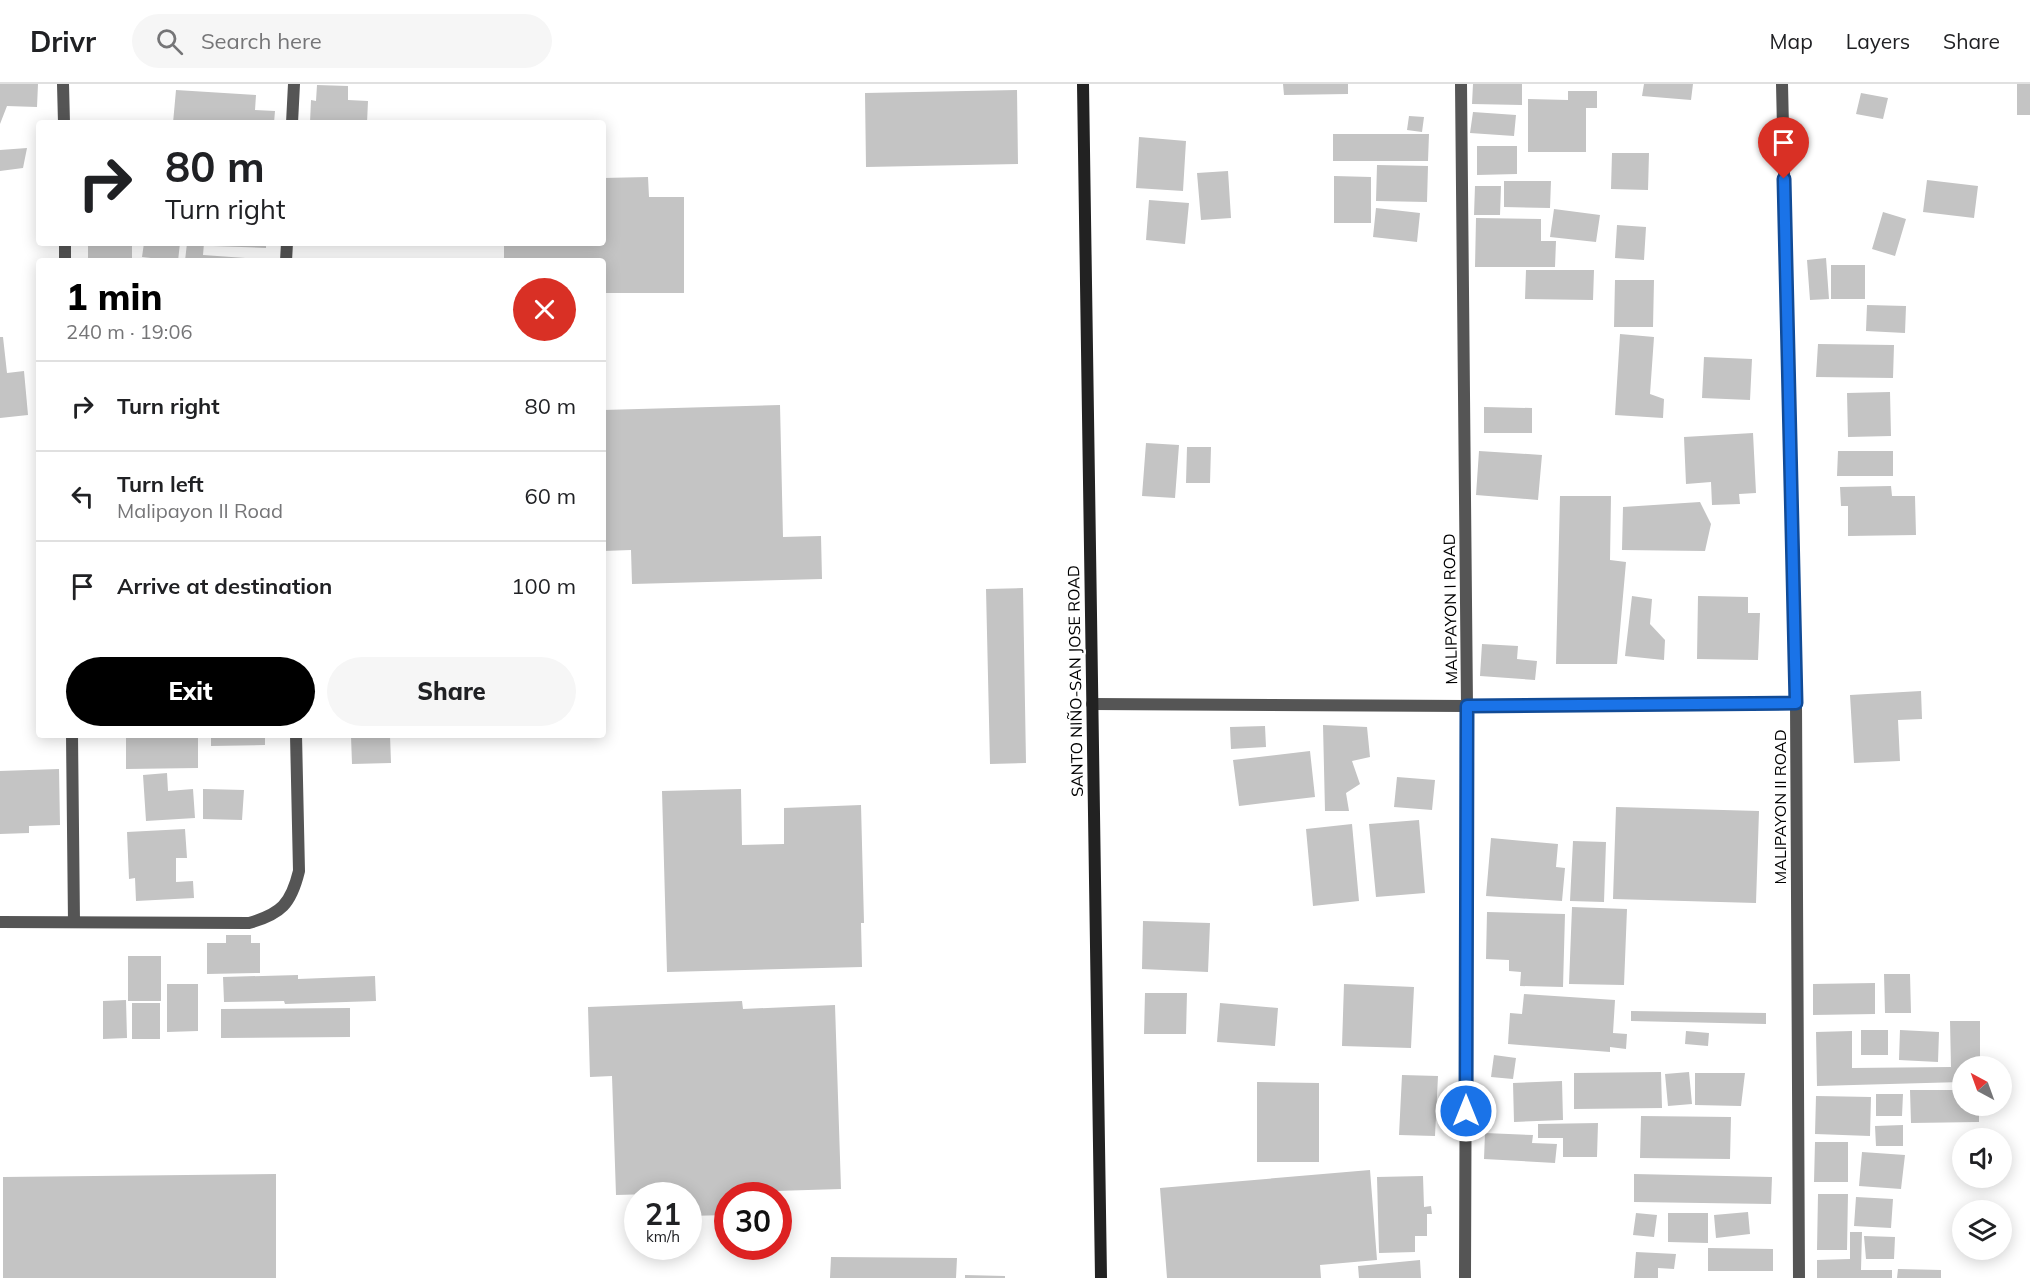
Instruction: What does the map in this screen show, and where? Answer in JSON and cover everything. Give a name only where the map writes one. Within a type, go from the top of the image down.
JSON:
[{"type":"main road","name":"SANTO NIÑO-SAN JOSE ROAD","points":[[1083,84],[1101,1278]]},
{"type":"street","points":[[63,84],[64,120]]},
{"type":"street","points":[[292,120],[294,84]]},
{"type":"street","name":"MALIPAYON I ROAD","points":[[1461,84],[1467,706],[1465,1278]]},
{"type":"street","name":"MALIPAYON II ROAD","points":[[1782,84],[1796,703],[1799,1278]]},
{"type":"street","points":[[1092,704],[1467,706],[1796,703]]},
{"type":"street","points":[[72,738],[74,922]]},
{"type":"street","points":[[0,922],[249,922],[270,917],[286,906],[295,891],[299,871],[296,738]]},
{"type":"building","points":[[0,84],[38,84],[37,107],[7,106],[0,124]]},
{"type":"building","points":[[1283,84],[1348,84],[1348,94],[1284,95]]},
{"type":"building","points":[[1473,84],[1522,84],[1522,105],[1472,104]]},
{"type":"building","points":[[1644,84],[1693,84],[1691,100],[1642,96]]},
{"type":"building","points":[[2017,84],[2030,84],[2030,115],[2017,115]]},
{"type":"building","points":[[317,85],[348,86],[348,100],[368,101],[367,120],[310,120],[311,100],[316,101]]},
{"type":"building","points":[[176,90],[256,95],[255,110],[275,111],[274,120],[173,120]]},
{"type":"building","points":[[1017,90],[1018,164],[866,167],[865,93]]},
{"type":"building","points":[[1568,91],[1597,91],[1597,108],[1586,108],[1586,152],[1528,152],[1528,99],[1568,100]]},
{"type":"building","points":[[1861,93],[1888,98],[1883,119],[1856,114]]},
{"type":"building","points":[[1473,112],[1516,115],[1514,136],[1470,133]]},
{"type":"building","points":[[1409,116],[1424,117],[1422,132],[1407,130]]},
{"type":"building","points":[[1333,134],[1429,134],[1428,161],[1333,161]]},
{"type":"building","points":[[1139,137],[1186,141],[1183,191],[1136,188]]},
{"type":"building","points":[[1477,146],[1517,146],[1517,174],[1477,175]]},
{"type":"building","points":[[27,148],[23,168],[0,171],[0,150]]},
{"type":"building","points":[[1612,153],[1649,153],[1648,190],[1611,189]]},
{"type":"building","points":[[1377,165],[1428,166],[1427,202],[1376,201]]},
{"type":"building","points":[[1228,171],[1231,218],[1201,220],[1197,173]]},
{"type":"building","points":[[1334,176],[1371,177],[1371,223],[1334,223]]},
{"type":"building","points":[[648,177],[649,197],[684,197],[684,293],[606,293],[606,258],[504,258],[504,246],[606,246],[606,178]]},
{"type":"building","points":[[1927,180],[1978,186],[1974,218],[1923,212]]},
{"type":"building","points":[[1504,181],[1551,181],[1550,208],[1504,207]]},
{"type":"building","points":[[1475,186],[1501,186],[1500,215],[1474,215]]},
{"type":"building","points":[[1149,200],[1189,203],[1185,244],[1146,240]]},
{"type":"building","points":[[1376,208],[1420,213],[1417,242],[1373,237]]},
{"type":"building","points":[[1554,209],[1600,215],[1596,242],[1550,237]]},
{"type":"building","points":[[1883,212],[1906,219],[1895,256],[1872,249]]},
{"type":"building","points":[[1476,218],[1541,219],[1541,241],[1556,241],[1555,267],[1475,267]]},
{"type":"building","points":[[1617,225],[1646,227],[1644,260],[1615,258]]},
{"type":"building","points":[[88,246],[132,246],[132,258],[88,258]]},
{"type":"building","points":[[144,246],[180,246],[178,258],[142,257]]},
{"type":"building","points":[[187,246],[204,246],[203,255],[246,258],[185,258]]},
{"type":"building","points":[[213,246],[266,246],[266,248]]},
{"type":"building","points":[[1826,258],[1829,299],[1810,300],[1807,260]]},
{"type":"building","points":[[1831,265],[1865,265],[1865,299],[1831,299]]},
{"type":"building","points":[[1526,270],[1594,270],[1593,300],[1525,299]]},
{"type":"building","points":[[1615,280],[1654,280],[1653,327],[1614,327]]},
{"type":"building","points":[[1867,305],[1906,306],[1905,333],[1866,331]]},
{"type":"building","points":[[1620,334],[1654,337],[1650,394],[1664,399],[1663,418],[1615,415]]},
{"type":"building","points":[[0,337],[3,337],[7,373],[24,371],[28,415],[0,418]]},
{"type":"building","points":[[1818,344],[1894,345],[1893,378],[1816,377]]},
{"type":"building","points":[[1704,357],[1752,359],[1750,400],[1702,398]]},
{"type":"building","points":[[1890,392],[1891,436],[1848,437],[1847,393]]},
{"type":"building","points":[[780,405],[783,537],[821,536],[822,579],[632,584],[631,550],[606,551],[606,410]]},
{"type":"building","points":[[1484,407],[1532,408],[1532,433],[1484,433]]},
{"type":"building","points":[[1753,433],[1756,493],[1739,494],[1740,504],[1712,505],[1711,482],[1686,484],[1684,437]]},
{"type":"building","points":[[1146,443],[1179,445],[1175,498],[1142,496]]},
{"type":"building","points":[[1187,447],[1211,447],[1210,483],[1186,483]]},
{"type":"building","points":[[1479,451],[1542,455],[1538,500],[1476,495]]},
{"type":"building","points":[[1838,451],[1893,451],[1893,476],[1837,476]]},
{"type":"building","points":[[1891,486],[1892,496],[1915,496],[1916,535],[1848,536],[1848,506],[1841,506],[1840,487]]},
{"type":"building","points":[[1560,496],[1611,496],[1610,560],[1626,562],[1617,664],[1556,664]]},
{"type":"building","points":[[1700,502],[1711,524],[1705,551],[1622,550],[1623,507]]},
{"type":"building","points":[[1023,588],[1026,763],[990,764],[986,589]]},
{"type":"building","points":[[1632,596],[1652,599],[1650,624],[1665,640],[1664,660],[1625,656]]},
{"type":"building","points":[[1698,596],[1748,597],[1748,613],[1760,613],[1758,660],[1697,659]]},
{"type":"building","points":[[1482,644],[1518,646],[1517,659],[1537,661],[1535,680],[1480,676]]},
{"type":"building","points":[[1921,691],[1922,719],[1898,720],[1900,761],[1854,763],[1850,695]]},
{"type":"building","points":[[1323,725],[1367,727],[1370,757],[1352,761],[1360,784],[1346,793],[1349,811],[1325,811]]},
{"type":"building","points":[[1265,726],[1266,747],[1231,749],[1230,727]]},
{"type":"building","points":[[126,738],[198,738],[198,768],[126,769]]},
{"type":"building","points":[[211,738],[265,738],[265,745],[211,746]]},
{"type":"building","points":[[351,738],[390,738],[391,763],[352,764]]},
{"type":"building","points":[[1310,751],[1315,797],[1239,806],[1233,760]]},
{"type":"building","points":[[59,769],[60,825],[29,826],[29,833],[0,834],[0,771]]},
{"type":"building","points":[[167,773],[168,791],[193,789],[195,818],[146,821],[143,775]]},
{"type":"building","points":[[1397,777],[1435,780],[1432,810],[1394,807]]},
{"type":"building","points":[[203,789],[244,790],[242,820],[203,819]]},
{"type":"building","points":[[741,789],[742,845],[784,844],[784,808],[861,805],[864,923],[861,923],[862,967],[667,972],[662,791]]},
{"type":"building","points":[[1616,807],[1759,811],[1756,903],[1613,899]]},
{"type":"building","points":[[1419,820],[1425,893],[1376,897],[1369,824]]},
{"type":"building","points":[[1352,824],[1359,901],[1313,906],[1306,829]]},
{"type":"building","points":[[185,829],[187,858],[176,858],[176,882],[193,881],[194,898],[136,901],[135,878],[129,879],[127,832]]},
{"type":"building","points":[[1491,838],[1558,844],[1556,867],[1565,868],[1562,901],[1486,896]]},
{"type":"building","points":[[1573,841],[1606,842],[1604,902],[1570,901]]},
{"type":"building","points":[[1572,907],[1627,909],[1624,985],[1569,984]]},
{"type":"building","points":[[1487,912],[1565,914],[1563,987],[1520,986],[1521,972],[1509,971],[1509,960],[1486,959]]},
{"type":"building","points":[[1143,921],[1210,923],[1208,972],[1142,969]]},
{"type":"building","points":[[226,935],[251,935],[251,943],[260,943],[260,973],[207,974],[207,943],[226,943]]},
{"type":"building","points":[[128,956],[161,956],[161,1001],[128,1001]]},
{"type":"building","points":[[1884,974],[1910,974],[1911,1013],[1885,1013]]},
{"type":"building","points":[[298,975],[298,979],[375,976],[376,1001],[285,1004],[284,1001],[224,1002],[223,977]]},
{"type":"building","points":[[1875,983],[1875,1014],[1813,1015],[1813,984]]},
{"type":"building","points":[[167,984],[198,984],[198,1031],[167,1032]]},
{"type":"building","points":[[1344,984],[1414,987],[1411,1048],[1342,1046]]},
{"type":"building","points":[[1145,993],[1187,993],[1186,1034],[1144,1034]]},
{"type":"building","points":[[1524,994],[1615,1000],[1613,1033],[1627,1034],[1626,1049],[1610,1047],[1610,1052],[1508,1044],[1510,1013],[1522,1014]]},
{"type":"building","points":[[126,1000],[127,1038],[103,1039],[103,1001]]},
{"type":"building","points":[[742,1001],[743,1009],[835,1005],[841,1189],[792,1190],[792,1182],[714,1182],[714,1215],[702,1216],[702,1182],[624,1182],[624,1195],[616,1195],[612,1076],[590,1077],[588,1007]]},
{"type":"building","points":[[132,1003],[160,1003],[160,1039],[132,1039]]},
{"type":"building","points":[[1220,1003],[1278,1008],[1275,1046],[1217,1042]]},
{"type":"building","points":[[350,1008],[350,1037],[221,1038],[221,1009]]},
{"type":"building","points":[[1631,1011],[1766,1013],[1766,1024],[1631,1021]]},
{"type":"building","points":[[1950,1021],[1980,1021],[1980,1056],[1952,1056],[1952,1082],[1817,1086],[1816,1032],[1852,1031],[1852,1068],[1951,1067]]},
{"type":"building","points":[[1861,1030],[1888,1030],[1888,1055],[1861,1055]]},
{"type":"building","points":[[1900,1030],[1939,1032],[1938,1062],[1899,1060]]},
{"type":"building","points":[[1686,1031],[1709,1033],[1708,1046],[1685,1044]]},
{"type":"building","points":[[1494,1055],[1516,1058],[1513,1079],[1491,1077]]},
{"type":"building","points":[[1661,1072],[1662,1108],[1574,1109],[1574,1073]]},
{"type":"building","points":[[1689,1072],[1692,1104],[1668,1106],[1665,1074]]},
{"type":"building","points":[[1695,1073],[1745,1073],[1741,1106],[1695,1105]]},
{"type":"building","points":[[1402,1075],[1438,1076],[1435,1136],[1399,1135]]},
{"type":"building","points":[[1562,1081],[1563,1120],[1514,1122],[1513,1083]]},
{"type":"building","points":[[1257,1082],[1319,1083],[1319,1162],[1257,1162]]},
{"type":"building","points":[[1910,1090],[1952,1090],[1952,1116],[1979,1116],[1979,1122],[1911,1123]]},
{"type":"building","points":[[1876,1094],[1903,1094],[1902,1116],[1876,1116]]},
{"type":"building","points":[[1816,1096],[1871,1097],[1870,1136],[1815,1134]]},
{"type":"building","points":[[1641,1116],[1731,1117],[1730,1159],[1640,1158]]},
{"type":"building","points":[[1598,1123],[1597,1157],[1563,1157],[1563,1138],[1538,1138],[1538,1124]]},
{"type":"building","points":[[1903,1125],[1903,1146],[1876,1146],[1875,1126]]},
{"type":"building","points":[[1485,1133],[1533,1135],[1532,1143],[1557,1144],[1555,1163],[1484,1159]]},
{"type":"building","points":[[1815,1142],[1848,1142],[1848,1182],[1814,1182]]},
{"type":"building","points":[[1862,1152],[1905,1155],[1901,1189],[1859,1186]]},
{"type":"building","points":[[1370,1170],[1377,1260],[1320,1265],[1321,1278],[1167,1278],[1160,1188]]},
{"type":"building","points":[[276,1174],[276,1278],[3,1278],[3,1177]]},
{"type":"building","points":[[1634,1174],[1772,1177],[1771,1204],[1634,1202]]},
{"type":"building","points":[[1423,1176],[1424,1207],[1431,1206],[1432,1214],[1427,1214],[1427,1236],[1415,1236],[1415,1252],[1379,1253],[1377,1177]]},
{"type":"building","points":[[1818,1194],[1848,1194],[1847,1250],[1817,1250]]},
{"type":"building","points":[[1856,1197],[1893,1199],[1891,1228],[1854,1226]]},
{"type":"building","points":[[1748,1212],[1750,1234],[1716,1238],[1714,1215]]},
{"type":"building","points":[[1636,1213],[1657,1215],[1654,1237],[1633,1235]]},
{"type":"building","points":[[1668,1213],[1708,1213],[1708,1243],[1668,1242]]},
{"type":"building","points":[[1850,1232],[1862,1232],[1861,1270],[1892,1270],[1892,1278],[1817,1278],[1817,1260],[1850,1259]]},
{"type":"building","points":[[1864,1236],[1895,1237],[1894,1259],[1866,1259]]},
{"type":"building","points":[[1708,1248],[1773,1249],[1773,1271],[1708,1271]]},
{"type":"building","points":[[1636,1252],[1676,1254],[1674,1269],[1658,1268],[1658,1278],[1634,1278]]},
{"type":"building","points":[[831,1257],[957,1258],[956,1278],[830,1278]]},
{"type":"building","points":[[1420,1260],[1421,1278],[1359,1278],[1358,1266]]},
{"type":"building","points":[[1898,1269],[1941,1270],[1941,1278],[1897,1278]]},
{"type":"building","points":[[965,1275],[1005,1276],[1005,1278],[965,1278]]},
{"type":"route","points":[[1466,1111],[1467,706],[1796,703],[1784,179]]}]
